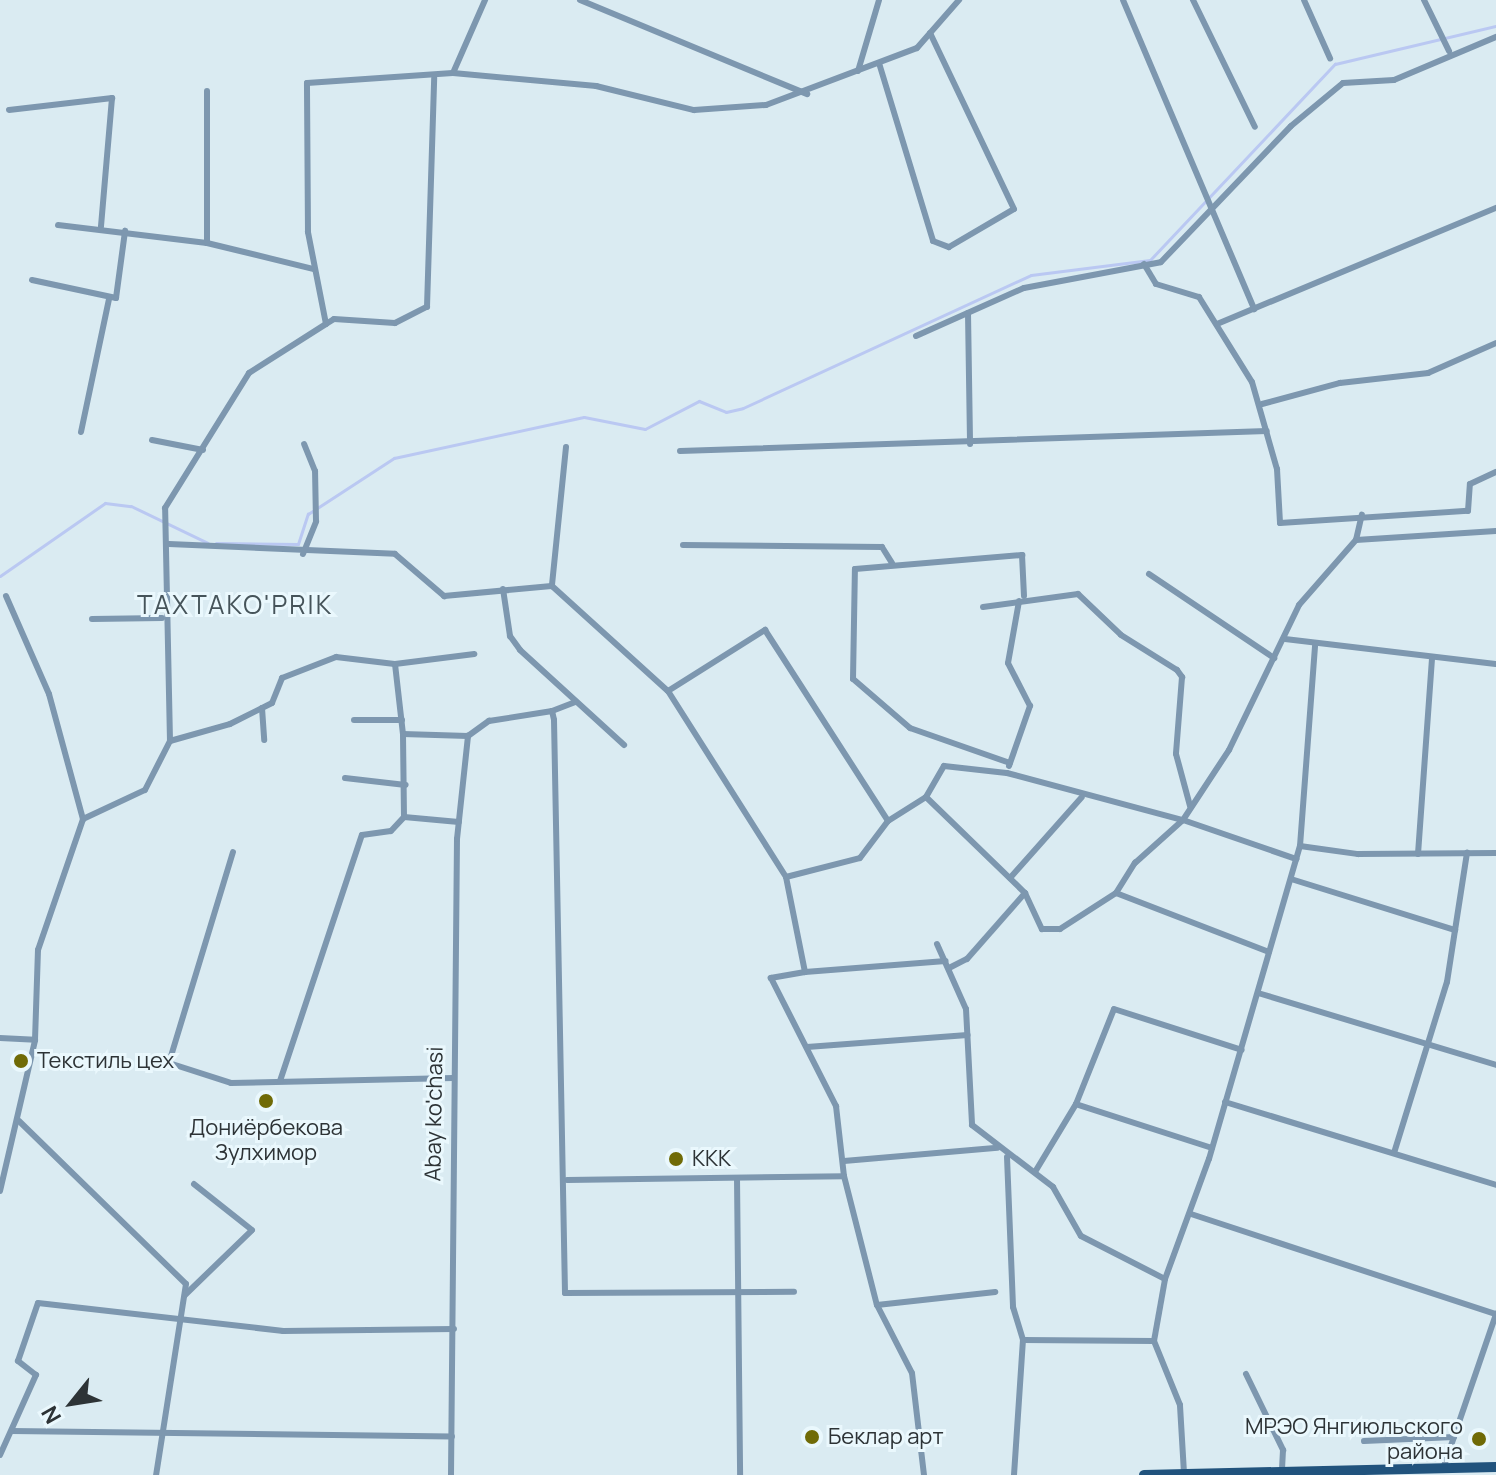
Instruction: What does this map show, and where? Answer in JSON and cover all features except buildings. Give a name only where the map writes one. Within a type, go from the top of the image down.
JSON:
[{"type":"main road","points":[[1144,1475],[1444,1466],[1474,1470],[1496,1467]]},
{"type":"street","points":[[453,73],[485,0]]},
{"type":"street","points":[[580,0],[807,94]]},
{"type":"street","points":[[858,71],[879,0]]},
{"type":"street","points":[[326,324],[314,269],[307,83],[434,78],[453,73],[596,86],[694,110],[807,94],[917,48],[959,0]]},
{"type":"street","points":[[1123,0],[1205,194],[1216,209],[1254,309]]},
{"type":"street","points":[[1193,0],[1255,127]]},
{"type":"street","points":[[1304,0],[1330,58]]},
{"type":"street","points":[[1424,0],[1449,49]]},
{"type":"street","points":[[879,63],[933,241],[949,247],[1014,209],[930,33]]},
{"type":"street","points":[[916,336],[1024,288],[1161,262],[1216,209],[1291,126],[1343,83],[1394,80],[1449,49],[1496,37]]},
{"type":"street","points":[[83,819],[145,790],[170,741],[162,618],[168,541],[165,508],[249,373],[326,324],[395,323],[427,307],[434,78]]},
{"type":"street","points":[[207,91],[207,243]]},
{"type":"street","points":[[9,110],[112,98],[101,227]]},
{"type":"street","points":[[1217,324],[1496,208]]},
{"type":"street","points":[[58,225],[101,227],[207,243],[314,269]]},
{"type":"street","points":[[32,280],[109,299],[116,298],[125,231]]},
{"type":"street","points":[[1144,264],[1156,284],[1193,292],[1217,324],[1262,404],[1280,523],[1362,515],[1468,511],[1470,484],[1496,472]]},
{"type":"street","points":[[81,432],[109,299]]},
{"type":"street","points":[[968,313],[970,444]]},
{"type":"street","points":[[1262,404],[1340,383],[1428,373],[1496,343]]},
{"type":"street","points":[[680,451],[970,444],[1267,431]]},
{"type":"street","points":[[152,440],[203,450]]},
{"type":"street","points":[[303,554],[316,521],[315,471],[304,444]]},
{"type":"street","points":[[552,586],[566,447]]},
{"type":"street","points":[[926,797],[1025,893],[1050,932],[1116,893],[1135,863],[1183,820],[1229,750],[1299,605],[1357,537],[1362,515]]},
{"type":"street","points":[[1357,537],[1496,531]]},
{"type":"street","points":[[168,541],[303,554],[395,554],[444,596],[552,586],[668,691],[786,877],[805,972]]},
{"type":"street","points":[[683,545],[882,547],[892,563]]},
{"type":"street","points":[[1007,773],[1030,706],[1008,663],[1022,599],[1022,555],[892,563],[855,569],[853,679],[910,728],[1010,763]]},
{"type":"street","points":[[1149,574],[1274,658]]},
{"type":"street","points":[[503,589],[510,636],[575,702],[624,745]]},
{"type":"street","points":[[0,1191],[19,1121],[35,1040],[38,950],[83,819],[49,694],[6,596]]},
{"type":"street","points":[[983,607],[1022,599],[1083,597],[1121,635],[1182,677],[1176,754],[1190,807]]},
{"type":"street","points":[[92,619],[162,618]]},
{"type":"street","points":[[668,691],[765,630],[888,821]]},
{"type":"street","points":[[1285,639],[1315,645],[1496,664]]},
{"type":"street","points":[[1184,1473],[1180,1405],[1154,1341],[1165,1279],[1191,1214],[1212,1148],[1300,846],[1315,645]]},
{"type":"street","points":[[170,741],[202,737],[272,703],[282,678],[336,657],[395,664],[474,654]]},
{"type":"street","points":[[1418,854],[1432,657]]},
{"type":"street","points":[[280,1081],[362,835],[391,831],[404,817],[403,734],[395,664]]},
{"type":"street","points":[[403,734],[468,736],[493,719],[552,711],[575,702]]},
{"type":"street","points":[[262,708],[264,740]]},
{"type":"street","points":[[552,711],[567,1180],[567,1295],[794,1292]]},
{"type":"street","points":[[354,720],[402,720]]},
{"type":"street","name":"Abay ko'chasi","points":[[451,1475],[453,1078],[459,822],[468,736]]},
{"type":"street","points":[[786,877],[860,858],[888,821],[926,797],[944,766],[1007,773],[1082,797],[1183,820],[1296,859]]},
{"type":"street","points":[[345,778],[406,785]]},
{"type":"street","points":[[1010,878],[1082,797]]},
{"type":"street","points":[[404,817],[459,822]]},
{"type":"street","points":[[1300,846],[1418,854],[1496,853]]},
{"type":"street","points":[[233,852],[167,1058],[231,1083],[453,1078]]},
{"type":"street","points":[[1394,1153],[1427,1042],[1455,930],[1467,853]]},
{"type":"street","points":[[1291,879],[1455,930]]},
{"type":"street","points":[[924,1475],[912,1373],[877,1305],[844,1176],[836,1106],[771,978],[805,972],[947,965],[967,959],[1025,893]]},
{"type":"street","points":[[1116,893],[1269,952]]},
{"type":"street","points":[[937,944],[947,965],[968,1035],[970,1118],[1007,1157],[1035,1172],[1081,1236],[1165,1279]]},
{"type":"street","points":[[1258,993],[1496,1065]]},
{"type":"street","points":[[1035,1172],[1076,1104],[1114,1009],[1242,1050]]},
{"type":"street","points":[[807,1047],[968,1035]]},
{"type":"street","points":[[0,1038],[35,1040]]},
{"type":"street","points":[[1225,1102],[1496,1185]]},
{"type":"street","points":[[1076,1104],[1212,1148]]},
{"type":"street","points":[[19,1121],[179,1273],[185,1295],[156,1475]]},
{"type":"street","points":[[844,1161],[997,1148]]},
{"type":"street","points":[[1007,1157],[1013,1307],[1023,1340],[1014,1475]]},
{"type":"street","points":[[567,1180],[844,1176]]},
{"type":"street","points":[[737,1178],[740,1475]]},
{"type":"street","points":[[185,1295],[252,1230],[194,1184]]},
{"type":"street","points":[[1191,1214],[1496,1314],[1444,1466]]},
{"type":"street","points":[[877,1305],[995,1292]]},
{"type":"street","points":[[0,1455],[36,1375],[18,1361],[38,1303],[180,1324],[454,1329]]},
{"type":"street","points":[[1023,1340],[1154,1341]]},
{"type":"street","points":[[1246,1374],[1283,1450],[1282,1470]]},
{"type":"street","points":[[12,1431],[160,1436],[452,1436]]},
{"type":"street","points":[[1364,1441],[1454,1437]]},
{"type":"waterway","points":[[216,543],[298,544],[308,514],[394,458],[584,417],[645,429],[699,401],[726,412],[743,408],[1031,275],[1150,260],[1335,64],[1496,26]]},
{"type":"waterway","points":[[0,576],[105,503],[131,506],[208,543]]},
{"type":"place","name":"Текстиль цех","points":[[21,1061]]},
{"type":"place","name":"Дониёрбекова Зулхимор","points":[[266,1101]]},
{"type":"place","name":"ККК","points":[[676,1159]]},
{"type":"place","name":"Беклар арт","points":[[812,1437]]},
{"type":"place","name":"МРЭО Янгиюльского района","points":[[1479,1439]]},
{"type":"district","name":"TAXTAKO'PRIK","points":[[235,605]]}]
